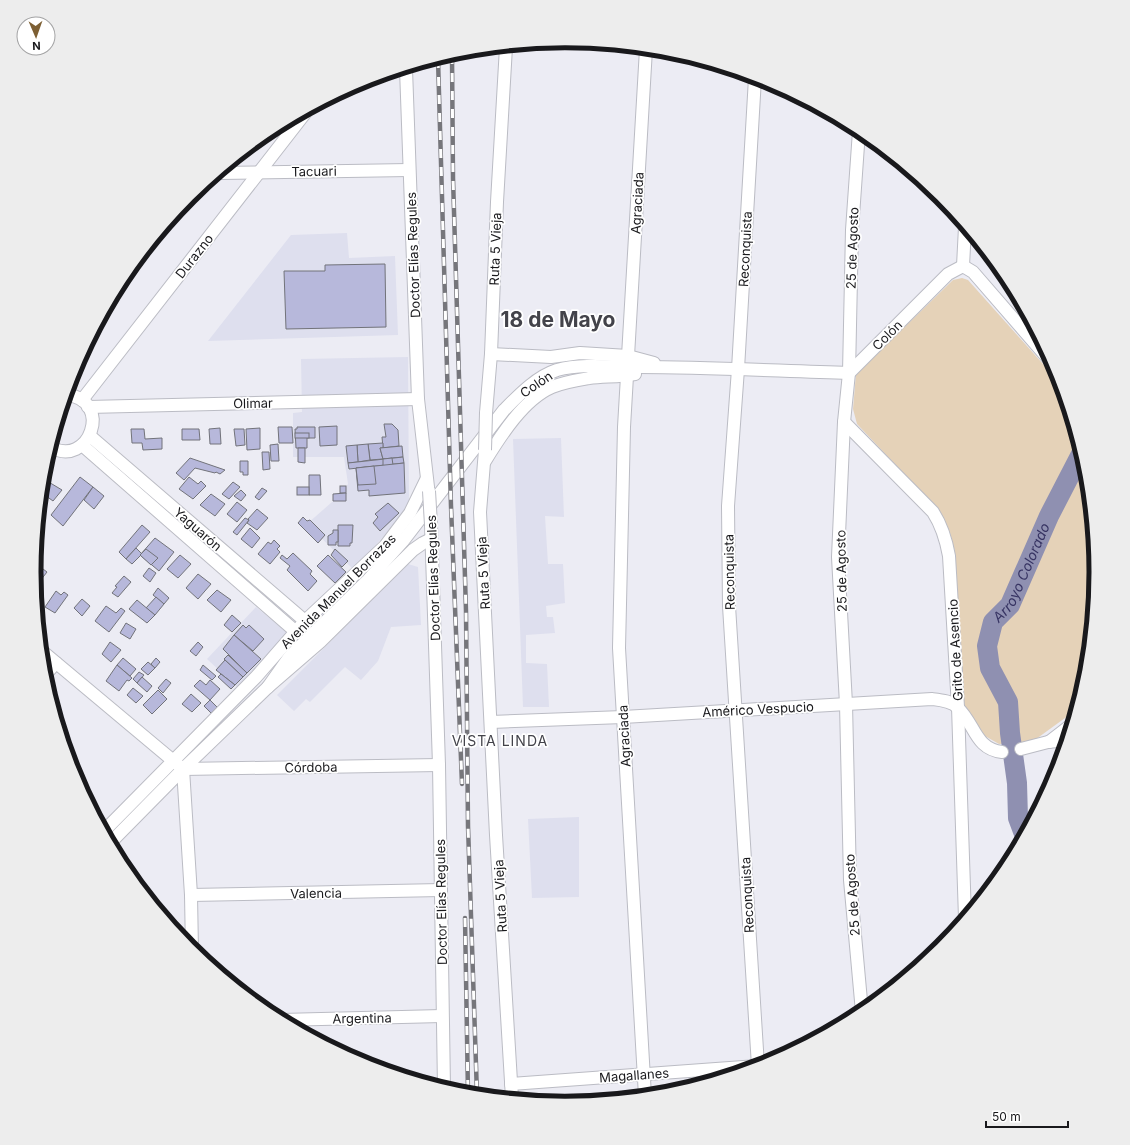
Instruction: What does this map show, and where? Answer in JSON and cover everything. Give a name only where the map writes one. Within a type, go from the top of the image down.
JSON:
[{"type":"street","name":"Ruta 5 Vieja","points":[[506,52],[497,202],[491,354],[480,512],[512,1093]]},
{"type":"street","name":"Agraciada","points":[[628,356],[646,55]]},
{"type":"street","name":"Doctor Elías Regules","points":[[406,73],[418,399],[431,525],[439,764],[444,1082]]},
{"type":"street","name":"Reconquista","points":[[754,84],[738,369],[728,506],[729,606],[757,1060]]},
{"type":"street","name":"Durazno","points":[[85,403],[298,122]]},
{"type":"street","name":"25 de Agosto","points":[[858,139],[852,230],[848,373],[844,422],[838,557],[846,704],[850,880],[861,1004]]},
{"type":"street","name":"Tacuari","points":[[227,173],[409,170]]},
{"type":"street","points":[[965,234],[963,266],[973,272],[1037,346]]},
{"type":"street","name":"Colón","points":[[460,466],[504,410],[523,392],[540,379],[557,371],[579,367],[668,367],[848,373],[948,274],[963,266]]},
{"type":"street","name":"Colón","points":[[491,354],[551,357],[580,353],[628,356],[668,367]]},
{"type":"street","name":"Colón","points":[[484,456],[533,398],[552,387],[589,378],[627,376],[668,367]]},
{"type":"street","name":"Agraciada","points":[[627,376],[624,427],[619,648],[644,1090]]},
{"type":"street","name":"Olimar","points":[[72,396],[85,403],[418,399]]},
{"type":"street","points":[[56,449],[70,451],[86,441],[93,426],[93,416],[85,403]]},
{"type":"street","name":"Grito de Asencio","points":[[844,422],[933,512],[946,536],[949,556],[958,707],[965,911]]},
{"type":"street","name":"Yaguarón","points":[[86,441],[305,621]]},
{"type":"street","name":"Yaguarón","points":[[86,441],[295,631]]},
{"type":"street","name":"Avenida Manuel Borrazas","points":[[268,687],[290,656],[373,574],[403,541],[460,466]]},
{"type":"street","name":"Avenida Manuel Borrazas","points":[[113,838],[295,631],[385,546],[410,514],[428,486]]},
{"type":"street","name":"Avenida Manuel Borrazas","points":[[108,828],[320,642],[413,550],[431,539]]},
{"type":"street","points":[[48,656],[178,765],[191,895],[192,941]]},
{"type":"street","name":"Avenida Manuel Borrazas","points":[[256,677],[290,656]]},
{"type":"street","points":[[50,669],[56,663]]},
{"type":"street","name":"Américo Vespucio","points":[[491,722],[623,717],[932,699],[948,701],[958,707]]},
{"type":"street","points":[[958,707],[984,746],[994,751],[1002,752]]},
{"type":"street","points":[[1048,742],[1064,730]]},
{"type":"street","points":[[1021,749],[1048,742],[1061,741]]},
{"type":"street","name":"Córdoba","points":[[178,765],[439,764]]},
{"type":"street","name":"Valencia","points":[[191,895],[441,890]]},
{"type":"street","name":"Argentina","points":[[293,1020],[442,1016]]},
{"type":"street","name":"Magallanes","points":[[511,1084],[737,1067]]},
{"type":"shaded area","points":[[347,233],[349,258],[395,256],[398,335],[208,341],[291,235]]},
{"type":"shaded area","points":[[962,278],[968,280],[1048,369],[1061,404],[1071,437],[1085,504],[1089,572],[1088,607],[1085,641],[1079,675],[1069,715],[1032,742],[999,744],[985,736],[962,703],[955,552],[950,533],[941,513],[857,424],[853,409],[856,374],[953,280]]},
{"type":"shaded area","points":[[408,357],[409,503],[401,516],[354,570],[307,524],[340,495],[348,484],[344,457],[293,457],[293,413],[302,412],[301,359]]},
{"type":"shaded area","points":[[561,438],[564,517],[545,516],[548,564],[563,564],[565,603],[546,606],[547,617],[553,617],[555,633],[526,635],[526,663],[547,664],[549,707],[523,707],[513,439]]},
{"type":"shaded area","points":[[408,564],[418,567],[421,625],[391,627],[378,661],[361,680],[345,667],[310,702],[306,699],[294,711],[277,695]]},
{"type":"shaded area","points":[[256,607],[288,633],[237,687],[207,659]]},
{"type":"shaded area","points":[[579,817],[579,897],[532,898],[528,819]]},
{"type":"building","points":[[385,264],[386,327],[286,329],[284,271],[325,271],[325,265]]},
{"type":"building","points":[[384,424],[392,424],[398,430],[399,446],[383,448],[382,437],[386,437]]},
{"type":"building","points":[[337,426],[337,445],[320,446],[319,427]]},
{"type":"building","points":[[278,427],[292,427],[293,443],[279,443]]},
{"type":"building","points":[[297,427],[315,427],[315,438],[307,438],[307,448],[296,448],[295,429],[297,429]]},
{"type":"building","points":[[220,428],[221,444],[210,444],[209,429]]},
{"type":"building","points":[[260,428],[260,449],[247,450],[246,429]]},
{"type":"building","points":[[131,429],[144,429],[145,439],[162,438],[162,449],[143,450],[142,443],[132,443]]},
{"type":"building","points":[[182,429],[199,429],[200,440],[182,440]]},
{"type":"building","points":[[234,429],[244,429],[245,445],[236,446]]},
{"type":"building","points":[[295,433],[309,433],[309,438],[295,438]]},
{"type":"building","points":[[383,443],[383,448],[380,448],[383,459],[370,460],[368,444]]},
{"type":"building","points":[[278,444],[279,461],[271,461],[270,445]]},
{"type":"building","points":[[368,444],[370,460],[358,462],[357,445]]},
{"type":"building","points":[[357,445],[358,462],[348,463],[346,446]]},
{"type":"building","points":[[402,446],[403,457],[383,459],[380,448]]},
{"type":"building","points":[[298,448],[305,448],[305,463],[298,462]]},
{"type":"building","points":[[262,452],[269,452],[270,469],[263,470]]},
{"type":"building","points":[[403,457],[404,463],[349,469],[348,463]]},
{"type":"building","points":[[190,458],[225,470],[220,474],[195,468],[184,480],[176,473]]},
{"type":"building","points":[[392,458],[393,465],[383,466],[383,459]]},
{"type":"building","points":[[240,461],[248,461],[248,475],[243,475],[243,472],[240,472]]},
{"type":"building","points":[[404,463],[405,493],[369,496],[369,490],[358,491],[356,468]]},
{"type":"building","points":[[374,466],[376,484],[358,485],[356,468]]},
{"type":"building","points":[[309,475],[320,475],[321,495],[309,495]]},
{"type":"building","points":[[80,477],[93,487],[63,526],[51,515]]},
{"type":"building","points":[[189,477],[198,484],[201,481],[206,486],[193,499],[179,489]]},
{"type":"building","points":[[49,482],[62,490],[53,501],[46,496]]},
{"type":"building","points":[[233,482],[240,487],[229,499],[222,494]]},
{"type":"building","points":[[340,486],[346,486],[346,493],[340,493]]},
{"type":"building","points":[[93,487],[104,496],[94,509],[84,500]]},
{"type":"building","points":[[297,487],[309,487],[309,495],[297,495]]},
{"type":"building","points":[[262,488],[267,491],[259,500],[255,497]]},
{"type":"building","points":[[241,490],[246,495],[241,501],[234,496]]},
{"type":"building","points":[[346,493],[346,501],[333,501],[333,494]]},
{"type":"building","points":[[211,494],[225,504],[215,516],[200,505]]},
{"type":"building","points":[[237,502],[247,510],[237,522],[227,514]]},
{"type":"building","points":[[388,503],[399,513],[380,531],[373,523],[378,517],[375,514]]},
{"type":"building","points":[[257,509],[268,518],[257,530],[247,523],[249,520],[248,519]]},
{"type":"building","points":[[303,517],[307,521],[310,520],[325,535],[318,543],[298,523]]},
{"type":"building","points":[[245,518],[249,520],[237,535],[233,532]]},
{"type":"building","points":[[142,525],[150,532],[126,559],[119,552]]},
{"type":"building","points":[[338,525],[353,525],[352,543],[350,543],[350,546],[338,546]]},
{"type":"building","points":[[250,528],[260,538],[252,548],[241,539]]},
{"type":"building","points":[[333,530],[338,530],[338,542],[336,542],[336,545],[328,545],[328,536],[333,533]]},
{"type":"building","points":[[155,538],[174,552],[159,571],[140,555]]},
{"type":"building","points":[[274,540],[280,546],[277,549],[280,552],[270,564],[258,554],[268,542],[271,544]]},
{"type":"building","points":[[136,548],[142,554],[132,564],[126,559]]},
{"type":"building","points":[[146,549],[158,558],[151,565],[140,555]]},
{"type":"building","points":[[335,549],[348,561],[342,567],[331,555]]},
{"type":"building","points":[[293,553],[312,571],[310,574],[317,581],[308,591],[287,570],[290,566],[280,558],[282,555],[287,559]]},
{"type":"building","points":[[180,555],[191,564],[178,578],[167,569]]},
{"type":"building","points":[[328,555],[346,572],[335,583],[317,566]]},
{"type":"building","points":[[41,568],[47,572],[41,579]]},
{"type":"building","points":[[149,568],[156,573],[150,582],[143,576]]},
{"type":"building","points":[[198,574],[211,584],[198,599],[186,588]]},
{"type":"building","points":[[124,576],[131,582],[118,597],[112,593],[117,587],[115,586]]},
{"type":"building","points":[[158,588],[169,598],[164,604],[153,595]]},
{"type":"building","points":[[217,590],[231,600],[221,612],[207,600]]},
{"type":"building","points":[[56,591],[61,595],[64,592],[68,595],[55,613],[45,607]]},
{"type":"building","points":[[156,597],[164,604],[155,615],[146,608]]},
{"type":"building","points":[[82,599],[90,606],[82,616],[74,608]]},
{"type":"building","points":[[137,600],[155,615],[147,623],[129,609]]},
{"type":"building","points":[[106,606],[116,613],[121,608],[125,611],[109,632],[95,621]]},
{"type":"building","points":[[232,615],[241,623],[232,632],[224,625]]},
{"type":"building","points":[[126,623],[136,629],[130,639],[120,633]]},
{"type":"building","points":[[243,625],[246,628],[249,625],[264,639],[253,651],[234,635]]},
{"type":"building","points":[[234,635],[261,659],[247,673],[223,649]]},
{"type":"building","points":[[110,642],[121,650],[111,662],[102,654]]},
{"type":"building","points":[[198,642],[203,647],[196,656],[190,651]]},
{"type":"building","points":[[228,655],[247,673],[243,677],[224,659]]},
{"type":"building","points":[[123,658],[136,669],[130,676],[117,665]]},
{"type":"building","points":[[156,658],[160,662],[155,668],[151,664]]},
{"type":"building","points":[[225,660],[243,677],[235,685],[216,670]]},
{"type":"building","points":[[148,662],[155,668],[148,675],[141,669]]},
{"type":"building","points":[[117,665],[132,678],[129,681],[127,680],[119,691],[106,681]]},
{"type":"building","points":[[203,665],[216,676],[212,680],[200,670]]},
{"type":"building","points":[[139,672],[144,675],[137,683],[133,679]]},
{"type":"building","points":[[221,674],[235,685],[231,689],[218,677]]},
{"type":"building","points":[[142,677],[152,686],[147,692],[137,683]]},
{"type":"building","points":[[166,679],[171,683],[163,693],[158,688]]},
{"type":"building","points":[[200,680],[206,685],[210,680],[220,689],[210,700],[194,686]]},
{"type":"building","points":[[133,688],[143,696],[136,703],[127,695]]},
{"type":"building","points":[[158,690],[167,699],[152,714],[143,705]]},
{"type":"building","points":[[191,694],[201,703],[192,712],[182,704]]},
{"type":"building","points":[[210,700],[217,707],[211,713],[204,706]]},
{"type":"waterway","name":"Arroyo Colorado","points":[[1022,829],[1018,818],[1017,783],[1010,733],[1008,702],[990,668],[987,646],[993,622],[1010,605],[1049,516],[1077,462]]},
{"type":"railway","points":[[452,61],[453,178],[466,611],[468,826],[477,1088]]},
{"type":"railway","points":[[438,64],[451,506],[462,784]]},
{"type":"railway","points":[[465,918],[468,1087]]},
{"type":"district","name":"18 de Mayo","points":[[558,320]]},
{"type":"district","name":"VISTA LINDA","points":[[500,741]]}]
